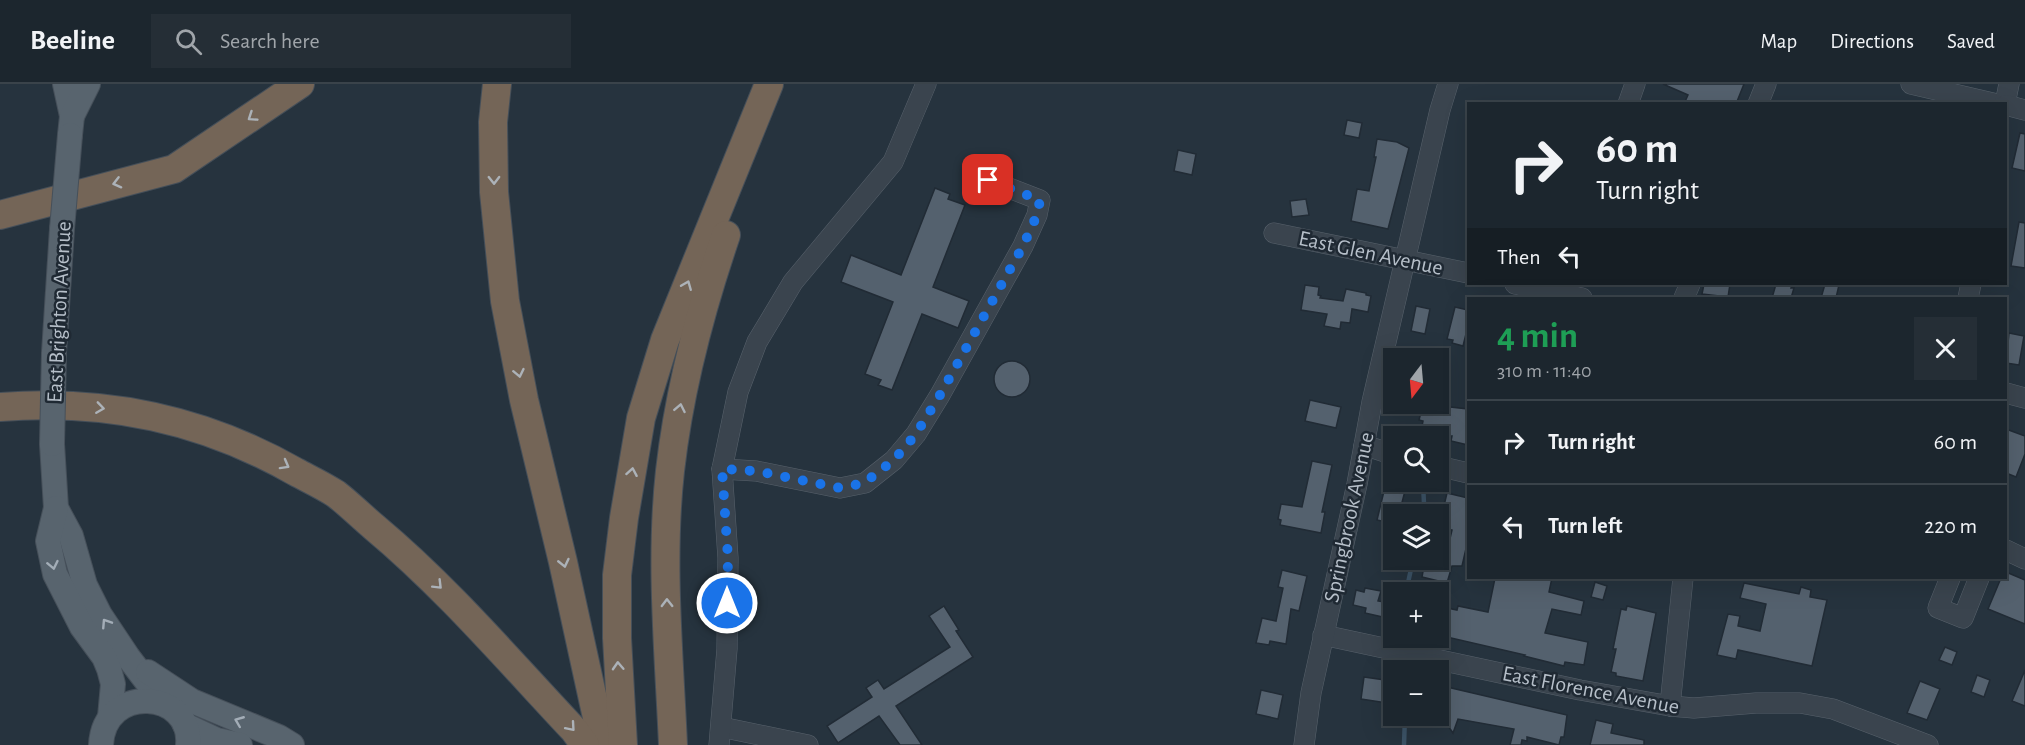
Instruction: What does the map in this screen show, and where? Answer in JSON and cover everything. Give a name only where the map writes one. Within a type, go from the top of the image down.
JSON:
[{"type":"highway","points":[[0,215],[174,169],[300,84]]},
{"type":"highway","points":[[497,84],[493,122],[494,192],[506,301],[513,342],[603,745]]},
{"type":"highway","points":[[623,745],[616,638],[618,575],[624,518],[641,418],[665,340],[769,84]]},
{"type":"highway","points":[[673,745],[668,646],[667,559],[669,484],[675,432],[695,339],[718,258],[783,84]]},
{"type":"highway","points":[[0,407],[34,404],[91,407],[169,419],[210,431],[277,461],[335,494],[394,543],[436,583],[574,730],[585,745]]},
{"type":"main road","name":"East Brighton Avenue","points":[[65,84],[71,126],[54,353],[52,444],[56,508],[48,541],[55,574],[82,627],[104,657],[112,684],[110,717],[103,729],[101,745]]},
{"type":"main road","name":"East Brighton Avenue","points":[[71,126],[88,84]]},
{"type":"main road","name":"East Brighton Avenue","points":[[56,508],[70,536],[85,585],[100,615],[164,704],[176,713],[186,735]]},
{"type":"main road","points":[[128,657],[192,701],[279,737],[292,745]]},
{"type":"main road","points":[[110,717],[121,707],[135,701],[150,700],[164,704]]},
{"type":"main road","points":[[186,735],[240,745]]},
{"type":"street","points":[[808,745],[720,736],[727,649],[728,558],[722,469],[738,392],[757,342],[793,282],[893,162],[926,84]]},
{"type":"street","name":"Springbrook Avenue","points":[[1304,745],[1311,693],[1372,402],[1448,84]]},
{"type":"street","points":[[1629,102],[1635,84]]},
{"type":"street","points":[[1759,102],[1766,84]]},
{"type":"street","points":[[1911,84],[1988,102]]},
{"type":"street","points":[[2005,102],[2008,84]]},
{"type":"street","points":[[2007,105],[2025,110]]},
{"type":"street","points":[[722,469],[756,471],[840,488],[864,483],[894,460],[916,434],[940,395],[1023,246],[1037,215],[1040,200],[974,174]]},
{"type":"street","name":"East Glen Avenue","points":[[1274,233],[1406,258],[1467,273]]},
{"type":"street","points":[[1526,285],[1559,288],[1580,297]]},
{"type":"street","points":[[2007,393],[2025,398]]},
{"type":"street","points":[[1364,445],[1383,451]]},
{"type":"street","points":[[1449,469],[1467,473]]},
{"type":"street","points":[[2007,550],[2025,559]]},
{"type":"street","points":[[1670,706],[1683,579]]},
{"type":"street","points":[[1950,579],[1938,608],[1963,618],[1979,579]]},
{"type":"street","name":"East Florence Avenue","points":[[1323,634],[1580,690],[1670,706],[1694,708],[1756,703],[1800,703],[1833,709],[1928,745]]},
{"type":"building","points":[[1663,84],[1744,84],[1737,102],[1685,102],[1688,95]]},
{"type":"building","points":[[1347,120],[1362,123],[1359,138],[1344,135]]},
{"type":"building","points":[[2020,133],[2025,134],[2025,171],[2012,168]]},
{"type":"building","points":[[1377,139],[1397,142],[1409,148],[1388,229],[1351,221],[1357,189],[1369,191]]},
{"type":"building","points":[[1178,150],[1196,154],[1192,175],[1174,171]]},
{"type":"building","points":[[935,188],[950,194],[948,199],[965,205],[933,287],[969,301],[958,328],[922,314],[892,390],[878,385],[881,380],[865,374],[893,302],[841,282],[851,255],[901,275]]},
{"type":"building","points":[[1306,199],[1309,215],[1292,217],[1290,201]]},
{"type":"building","points":[[2019,222],[2025,223],[2025,268],[2011,266]]},
{"type":"building","points":[[1305,285],[1319,287],[1320,298],[1343,301],[1346,289],[1366,293],[1371,296],[1368,312],[1352,309],[1350,323],[1341,322],[1340,329],[1324,326],[1327,314],[1301,310]]},
{"type":"building","points":[[1704,285],[1730,285],[1728,297],[1702,294]]},
{"type":"building","points":[[1776,285],[1792,285],[1791,288],[1794,288],[1791,297],[1772,297]]},
{"type":"building","points":[[1825,285],[1839,285],[1836,297],[1821,297]]},
{"type":"building","points":[[1416,306],[1430,309],[1425,334],[1411,331]]},
{"type":"building","points":[[1455,307],[1467,310],[1467,330],[1463,346],[1447,339]]},
{"type":"building","points":[[2009,333],[2024,336],[2019,365],[2007,363]]},
{"type":"building","points":[[1012,361],[1025,366],[1030,379],[1025,392],[1012,397],[999,392],[994,379],[999,366]]},
{"type":"building","points":[[1310,400],[1341,407],[1336,428],[1305,421]]},
{"type":"building","points":[[1449,407],[1467,409],[1467,445],[1451,441],[1449,426],[1422,426],[1423,421],[1419,420],[1420,414],[1449,414]]},
{"type":"building","points":[[2007,429],[2025,436],[2025,454],[2016,477],[2007,473]]},
{"type":"building","points":[[1312,461],[1332,465],[1322,512],[1325,512],[1321,533],[1280,525],[1281,520],[1278,519],[1281,504],[1302,507]]},
{"type":"building","points":[[1384,492],[1405,492],[1402,504],[1383,504],[1383,521],[1377,520]]},
{"type":"building","points":[[1447,493],[1467,498],[1467,544],[1462,566],[1452,566],[1447,582],[1422,577],[1423,570],[1449,570],[1449,543],[1452,530],[1449,529],[1449,504],[1444,504]]},
{"type":"building","points":[[1282,570],[1307,576],[1299,611],[1291,609],[1286,644],[1270,641],[1269,645],[1256,643],[1262,618],[1276,621],[1283,588],[1278,587]]},
{"type":"building","points":[[2007,572],[2025,580],[2025,624],[1988,609],[2001,579],[2007,579]]},
{"type":"building","points":[[1495,579],[1552,579],[1549,592],[1584,601],[1581,615],[1552,609],[1545,633],[1588,642],[1584,665],[1565,662],[1564,666],[1449,638],[1449,608],[1457,610],[1458,606],[1488,612]]},
{"type":"building","points":[[1595,582],[1607,586],[1603,600],[1591,597]]},
{"type":"building","points":[[1744,583],[1799,594],[1801,587],[1811,590],[1810,597],[1827,600],[1812,666],[1738,650],[1736,659],[1717,655],[1728,614],[1740,616],[1738,626],[1760,631],[1766,604],[1740,598]]},
{"type":"building","points":[[1365,588],[1381,591],[1378,601],[1383,602],[1383,617],[1365,613],[1366,608],[1353,605],[1356,590],[1364,592]]},
{"type":"building","points":[[944,606],[959,630],[956,631],[973,657],[896,706],[922,745],[900,745],[879,716],[838,743],[827,726],[872,697],[866,688],[878,680],[884,689],[950,647],[929,616]]},
{"type":"building","points":[[1627,606],[1656,613],[1643,681],[1616,676],[1616,673],[1611,672],[1621,609],[1626,610]]},
{"type":"building","points":[[1945,647],[1957,652],[1952,665],[1939,660]]},
{"type":"building","points":[[2025,670],[2025,706],[2012,701]]},
{"type":"building","points":[[1977,675],[1990,680],[1984,697],[1971,692]]},
{"type":"building","points":[[1364,677],[1383,680],[1383,702],[1361,699]]},
{"type":"building","points":[[1920,681],[1940,689],[1927,720],[1907,713]]},
{"type":"building","points":[[1449,687],[1567,715],[1564,737],[1561,737],[1559,745],[1527,737],[1527,741],[1522,740],[1521,745],[1510,745],[1514,729],[1458,719],[1453,733],[1448,726]]},
{"type":"building","points":[[1261,690],[1283,695],[1278,719],[1256,714]]},
{"type":"building","points":[[1596,720],[1613,724],[1611,733],[1644,740],[1644,745],[1590,745]]},
{"type":"waterway","points":[[1423,492],[1424,504]]},
{"type":"waterway","points":[[1408,582],[1411,570]]},
{"type":"waterway","points":[[1404,745],[1405,726]]},
{"type":"route","points":[[727,603],[728,558],[722,469],[756,471],[840,488],[864,483],[894,460],[916,434],[940,395],[1023,246],[1037,215],[1040,200],[988,180]]}]
